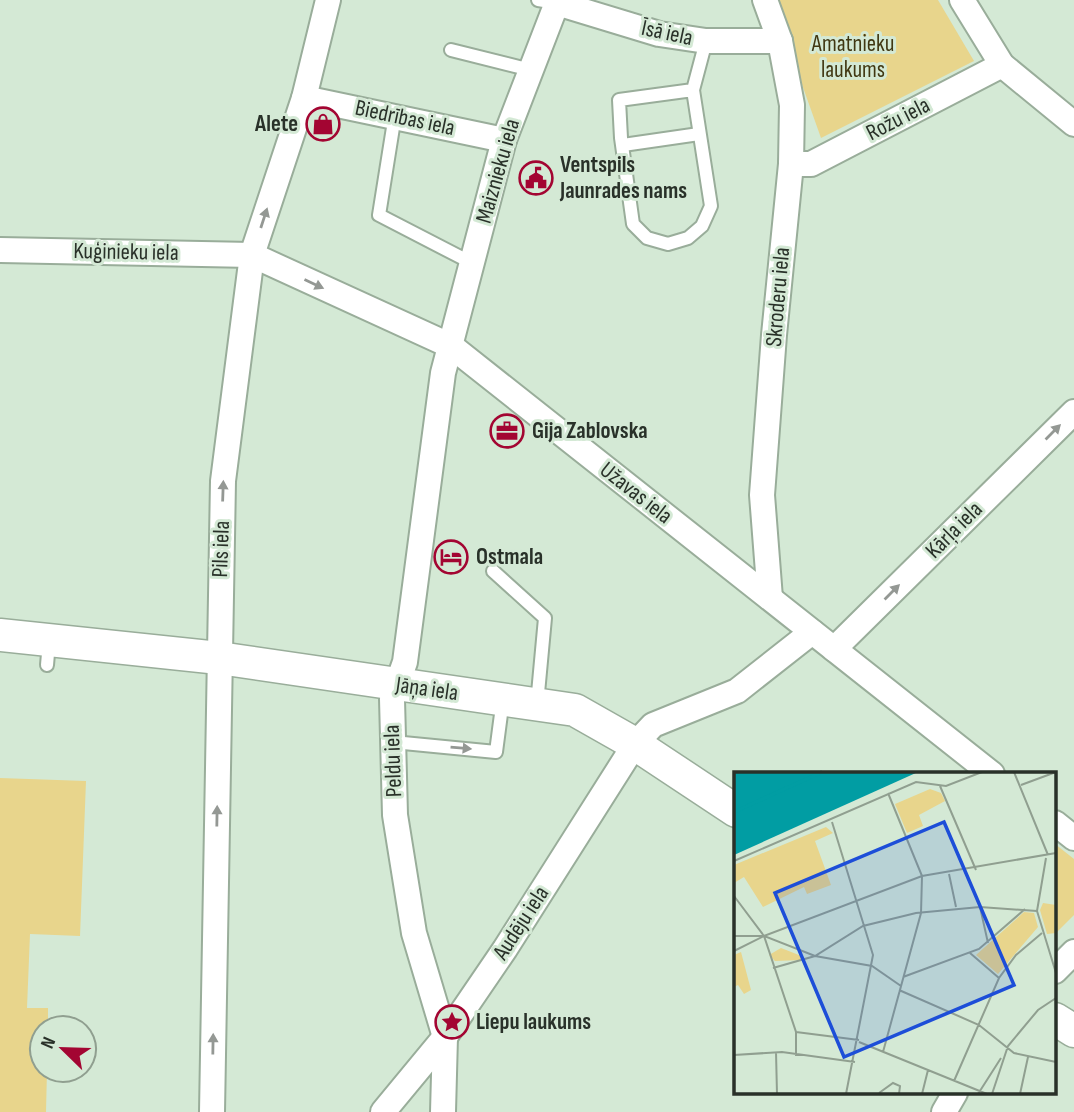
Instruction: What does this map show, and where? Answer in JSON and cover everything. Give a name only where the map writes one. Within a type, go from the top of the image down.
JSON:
[{"type":"street","name":"Pils iela","points":[[212,1112],[223,481],[252,255],[304,98],[328,0]]},
{"type":"street","name":"Skroderu iela","points":[[765,0],[780,41],[792,105],[791,164],[762,495],[770,598]]},
{"type":"street","points":[[962,0],[1002,65],[1074,124]]},
{"type":"street","name":"Īsā iela","points":[[551,1],[659,34],[706,41],[780,41]]},
{"type":"street","name":"Maiznieku iela","points":[[451,346],[504,140],[531,70],[551,1]]},
{"type":"street","name":"Rožu iela","points":[[791,164],[811,164],[1002,65]]},
{"type":"street","name":"Biedrības iela","points":[[304,98],[504,140]]},
{"type":"street","name":"Kuģinieku iela","points":[[0,250],[252,255]]},
{"type":"street","name":"Užavas iela","points":[[252,255],[451,346],[989,772]]},
{"type":"street","name":"Peldu iela","points":[[444,1037],[414,933],[395,815],[392,699],[405,662],[443,373],[451,346]]},
{"type":"street","name":"Kārļa iela","points":[[834,649],[1074,412]]},
{"type":"street","points":[[635,744],[653,725],[737,691],[812,632]]},
{"type":"street","name":"Jāņa iela","points":[[0,635],[48,653],[219,657],[575,710],[635,744],[734,810]]},
{"type":"street","name":"Audēju iela","points":[[444,1037],[505,949],[635,744]]},
{"type":"street","points":[[1056,824],[1074,838]]},
{"type":"street","points":[[1056,970],[1074,952]]},
{"type":"street","points":[[1056,1019],[1074,1031]]},
{"type":"street","points":[[383,1112],[444,1037]]},
{"type":"street","points":[[443,1112],[444,1037]]},
{"type":"street","points":[[944,1112],[954,1094]]},
{"type":"lane","points":[[693,90],[619,100],[633,224],[647,238],[668,244],[688,238],[702,226],[711,206],[693,90],[706,41]]},
{"type":"lane","points":[[451,50],[531,70]]},
{"type":"lane","points":[[395,115],[379,215],[472,263]]},
{"type":"lane","points":[[622,145],[699,134]]},
{"type":"lane","points":[[493,570],[545,618],[537,705]]},
{"type":"lane","points":[[393,742],[496,752],[501,714]]},
{"type":"green space","name":"Amatnieku laukums","points":[[772,0],[938,0],[974,61],[821,138]]},
{"type":"green space","points":[[0,778],[86,781],[80,936],[30,934],[27,1008],[48,1008],[48,1014],[28,1014],[28,1084],[47,1084],[46,1112],[0,1112]]},
{"type":"green space","points":[[1056,845],[1074,859],[1074,915],[1056,933]]},
{"type":"place","name":"Alete","points":[[323,124]]},
{"type":"place","name":"Ventspils Jaunrades nams","points":[[536,178]]},
{"type":"place","name":"Gija Zablovska","points":[[507,431]]},
{"type":"place","name":"Ostmala","points":[[451,557]]},
{"type":"place","name":"Liepu laukums","points":[[452,1022]]}]
